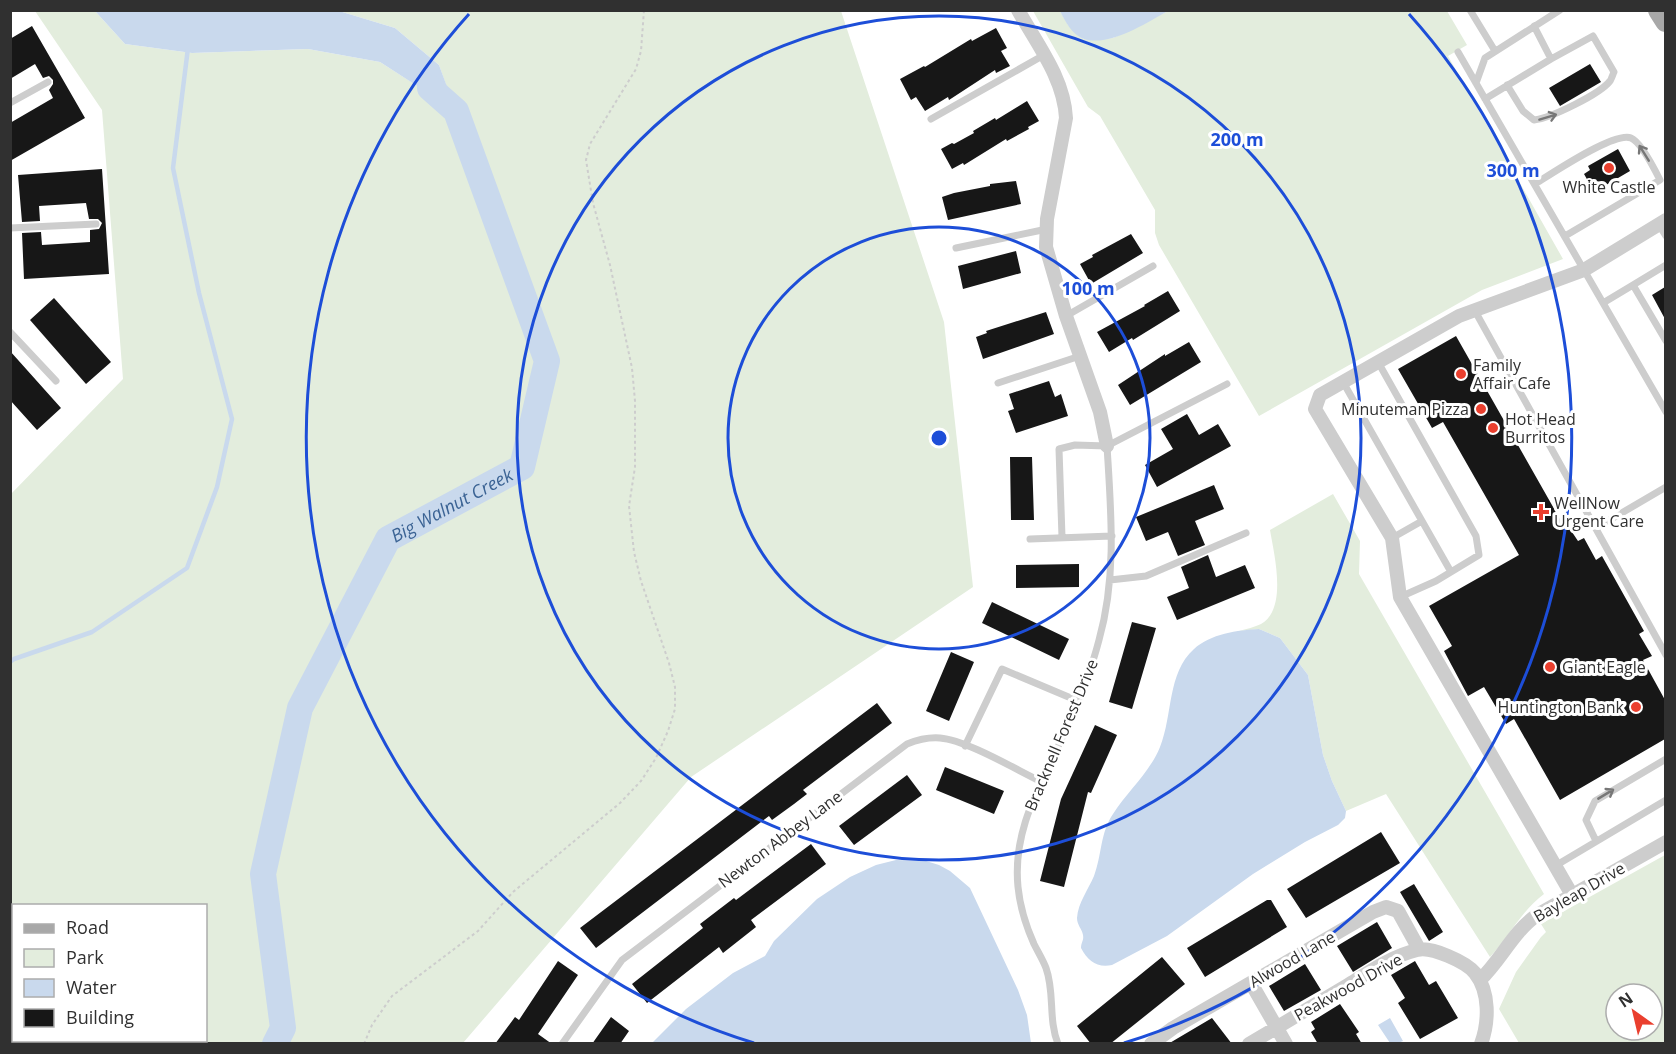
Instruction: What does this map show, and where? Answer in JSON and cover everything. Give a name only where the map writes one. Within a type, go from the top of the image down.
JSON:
[{"type":"main road","points":[[1659,10],[1665,21]]},
{"type":"street","name":"Bracknell Forest Drive","points":[[1018,10],[1062,93],[1066,118],[1046,246],[1066,316],[1100,412],[1107,446]]},
{"type":"street","points":[[1572,895],[1400,597],[1392,538],[1315,409],[1320,395],[1458,316],[1584,270],[1663,227]]},
{"type":"street","name":"Bayleap Drive","points":[[1480,980],[1492,968],[1523,926],[1537,915],[1665,842]]},
{"type":"street","name":"Alwood Lane","points":[[1151,1044],[1173,1028],[1373,912],[1386,907],[1398,911],[1419,949]]},
{"type":"street","name":"Peakwood Drive","points":[[1249,1044],[1370,972],[1419,949],[1456,960],[1468,967],[1480,980]]},
{"type":"street","points":[[1480,980],[1484,989],[1486,1019],[1481,1044]]},
{"type":"street","points":[[1251,983],[1286,1044]]},
{"type":"lane","points":[[1470,10],[1495,51]]},
{"type":"lane","points":[[1476,83],[1485,57],[1560,10]]},
{"type":"lane","points":[[1534,26],[1551,59]]},
{"type":"lane","points":[[1485,99],[1593,36],[1614,72],[1611,81],[1583,100],[1556,114],[1534,120],[1523,111],[1508,86]]},
{"type":"lane","points":[[1458,52],[1665,412]]},
{"type":"lane","points":[[931,120],[1044,56]]},
{"type":"lane","points":[[10,103],[48,82]]},
{"type":"lane","points":[[1535,184],[1605,143],[1620,137],[1630,137],[1637,142],[1665,189]]},
{"type":"lane","points":[[1565,236],[1660,180]]},
{"type":"lane","points":[[10,228],[96,224]]},
{"type":"lane","points":[[956,248],[1047,229]]},
{"type":"lane","points":[[1603,303],[1665,265]]},
{"type":"lane","points":[[1066,316],[1153,266]]},
{"type":"lane","points":[[1633,285],[1665,341]]},
{"type":"lane","points":[[1474,310],[1665,655]]},
{"type":"lane","points":[[10,332],[56,381]]},
{"type":"lane","points":[[998,383],[1080,356]]},
{"type":"lane","points":[[1377,362],[1476,536],[1479,555],[1451,572],[1400,597]]},
{"type":"lane","points":[[1343,382],[1451,572]]},
{"type":"lane","points":[[1062,537],[1059,449],[1075,446],[1107,446],[1227,384]]},
{"type":"lane","name":"Bracknell Forest Drive","points":[[1058,1044],[1053,1028],[1051,986],[1046,967],[1025,921],[1018,888],[1017,854],[1023,827],[1040,781],[1066,730],[1100,639],[1109,597],[1112,536],[1107,446]]},
{"type":"lane","points":[[1596,528],[1665,487]]},
{"type":"lane","points":[[1392,538],[1422,521]]},
{"type":"lane","points":[[1110,580],[1146,576],[1246,533]]},
{"type":"lane","points":[[1030,539],[1112,536]]},
{"type":"lane","points":[[966,746],[1002,669],[1078,701]]},
{"type":"lane","name":"Newton Abbey Lane","points":[[562,1044],[622,960],[898,750],[917,741],[941,738],[966,746],[1040,781]]},
{"type":"lane","points":[[1596,841],[1586,820],[1595,801],[1665,759]]},
{"type":"lane","points":[[1555,866],[1665,800]]},
{"type":"path","points":[[364,1044],[372,1025],[392,996],[478,931],[513,892],[620,803],[641,781],[656,758],[675,709],[675,687],[669,663],[641,581],[634,552],[629,506],[635,467],[635,401],[632,368],[610,265],[593,203],[586,160],[590,144],[636,69],[641,51],[644,10]]},
{"type":"green space","points":[[35,11],[95,11],[125,44],[192,53],[308,49],[380,62],[455,110],[439,65],[395,28],[339,11],[841,11],[944,322],[973,587],[691,777],[463,1043],[11,1043],[10,495],[123,379],[102,110]]},
{"type":"green space","points":[[1033,11],[1060,11],[1068,25],[1084,39],[1097,39],[1113,38],[1168,11],[1447,11],[1467,45],[1448,56],[1563,259],[1482,290],[1259,416],[1159,245],[1155,233],[1155,210],[1100,116],[1088,107]]},
{"type":"green space","points":[[1333,494],[1360,541],[1359,574],[1544,894],[1522,916],[1490,957],[1386,794],[1346,811],[1323,755],[1308,675],[1280,638],[1259,629],[1239,631],[1261,624],[1269,617],[1274,606],[1277,580],[1270,530]]},
{"type":"green space","points":[[1665,855],[1665,1043],[1519,1043],[1499,1009],[1516,972],[1546,932],[1541,924]]},
{"type":"water","points":[[95,11],[339,11],[395,28],[439,65],[456,111],[380,62],[308,49],[192,53],[125,44]]},
{"type":"water","points":[[1060,11],[1168,11],[1116,37],[1094,41],[1076,34]]},
{"type":"water","points":[[1259,629],[1280,638],[1308,675],[1323,755],[1346,811],[1345,818],[1338,825],[1253,874],[1167,936],[1112,965],[1094,963],[1081,948],[1083,935],[1077,918],[1079,907],[1094,876],[1103,836],[1109,821],[1150,765],[1160,747],[1179,670],[1194,649],[1208,640],[1233,632]]},
{"type":"water","points":[[896,860],[926,861],[939,865],[970,888],[1018,990],[1027,1015],[1031,1043],[652,1043],[686,1009],[733,973],[765,956],[774,941],[817,899],[850,877],[876,865]]},
{"type":"water","points":[[1390,1018],[1403,1041],[1390,1043],[1378,1025]]},
{"type":"building","points":[[32,26],[85,118],[10,161],[10,123],[53,98],[49,90],[53,80],[49,76],[43,78],[35,64],[10,79],[10,39]]},
{"type":"building","points":[[996,28],[1007,48],[1001,51],[1010,66],[996,73],[995,70],[949,100],[948,97],[925,111],[916,97],[911,100],[900,79],[925,67],[971,39],[972,41]]},
{"type":"building","points":[[1590,64],[1601,82],[1560,106],[1549,88]]},
{"type":"building","points":[[1027,101],[1039,121],[1028,127],[1029,129],[1007,141],[1006,139],[964,165],[963,163],[952,169],[941,149],[974,133],[973,131]]},
{"type":"building","name":"White Castle","points":[[1618,149],[1630,171],[1601,188],[1598,184],[1592,188],[1584,174],[1590,170],[1588,166]]},
{"type":"building","points":[[102,169],[109,274],[24,279],[22,233],[41,232],[42,245],[90,242],[90,230],[99,229],[102,223],[98,219],[89,219],[86,203],[39,206],[40,221],[22,222],[18,175]]},
{"type":"building","points":[[1016,181],[1021,204],[948,220],[942,197],[990,186],[990,184]]},
{"type":"building","points":[[1131,234],[1143,253],[1091,284],[1080,264]]},
{"type":"building","points":[[1016,251],[1021,273],[963,289],[958,266]]},
{"type":"building","points":[[1665,287],[1665,319],[1652,295]]},
{"type":"building","points":[[1168,291],[1180,311],[1109,352],[1097,332]]},
{"type":"building","points":[[54,298],[111,362],[86,384],[30,320]]},
{"type":"building","points":[[1046,312],[1054,334],[983,359],[976,337],[987,333],[986,331]]},
{"type":"building","name":"Giant Eagle","points":[[1456,336],[1565,528],[1568,526],[1578,541],[1584,538],[1596,560],[1602,556],[1644,631],[1639,634],[1652,656],[1643,660],[1665,700],[1665,739],[1560,800],[1514,719],[1506,724],[1484,687],[1468,696],[1444,651],[1452,646],[1429,606],[1519,555],[1443,422],[1432,428],[1398,369]]},
{"type":"building","points":[[1189,342],[1201,362],[1130,405],[1118,385],[1165,354],[1165,356]]},
{"type":"building","points":[[10,351],[61,408],[37,430],[10,400]]},
{"type":"building","points":[[1049,381],[1055,397],[1061,394],[1068,416],[1016,433],[1008,411],[1014,409],[1009,394]]},
{"type":"building","points":[[1187,414],[1199,435],[1218,424],[1231,446],[1157,487],[1145,465],[1173,449],[1161,429]]},
{"type":"building","points":[[1010,457],[1032,457],[1034,520],[1011,520]]},
{"type":"building","points":[[1214,485],[1224,509],[1195,521],[1205,545],[1178,556],[1168,532],[1146,541],[1136,517]]},
{"type":"building","points":[[1208,555],[1216,577],[1245,565],[1255,588],[1177,620],[1167,597],[1189,588],[1181,567]]},
{"type":"building","points":[[1079,564],[1079,587],[1016,588],[1016,565]]},
{"type":"building","points":[[992,602],[1069,639],[1059,660],[982,623]]},
{"type":"building","points":[[1132,622],[1156,628],[1132,709],[1109,702]]},
{"type":"building","points":[[951,652],[974,662],[949,721],[926,711]]},
{"type":"building","points":[[877,703],[892,723],[803,790],[807,794],[794,804],[772,820],[769,816],[596,948],[580,928]]},
{"type":"building","points":[[1095,725],[1117,735],[1091,793],[1088,792],[1064,887],[1040,881],[1061,799]]},
{"type":"building","points":[[945,767],[1004,791],[994,814],[936,790]]},
{"type":"building","points":[[907,775],[922,795],[854,845],[839,826]]},
{"type":"building","points":[[1381,832],[1400,863],[1306,918],[1287,889]]},
{"type":"building","points":[[811,844],[826,864],[751,920],[756,927],[723,953],[719,947],[647,1003],[632,984],[703,928],[700,924]]},
{"type":"building","points":[[1414,884],[1443,932],[1429,941],[1400,892]]},
{"type":"building","points":[[1267,900],[1271,900],[1287,927],[1205,977],[1187,948]]},
{"type":"building","points":[[1377,922],[1392,948],[1353,972],[1337,946]]},
{"type":"building","points":[[1162,957],[1185,984],[1110,1044],[1091,1044],[1077,1026]]},
{"type":"building","points":[[558,961],[578,975],[538,1034],[552,1044],[495,1044],[515,1017],[519,1020]]},
{"type":"building","points":[[1415,961],[1429,985],[1436,981],[1458,1018],[1420,1039],[1398,1003],[1405,998],[1391,975]]},
{"type":"building","points":[[1305,964],[1321,990],[1284,1011],[1269,986]]},
{"type":"building","points":[[1340,1004],[1359,1032],[1356,1034],[1362,1044],[1318,1044],[1311,1032],[1315,1029],[1311,1022]]},
{"type":"building","points":[[611,1017],[629,1031],[620,1044],[592,1044]]},
{"type":"building","points":[[1212,1018],[1232,1044],[1168,1044]]},
{"type":"waterway","points":[[10,662],[92,632],[187,568],[217,487],[232,419],[199,293],[173,168],[188,48]]},
{"type":"waterway","name":"Big Walnut Creek","points":[[275,1044],[283,1028],[263,874],[300,708],[388,539],[522,467],[547,361],[456,111],[430,88]]},
{"type":"place","name":"White Castle","points":[[1609,168]]},
{"type":"place","name":"Family Affair Cafe","points":[[1461,374]]},
{"type":"place","name":"Minuteman Pizza","points":[[1481,409]]},
{"type":"place","name":"Hot Head Burritos","points":[[1493,428]]},
{"type":"place","name":"WellNow Urgent Care","points":[[1541,512]]},
{"type":"place","name":"Giant Eagle","points":[[1550,667]]},
{"type":"place","name":"Huntington Bank","points":[[1636,707]]}]
